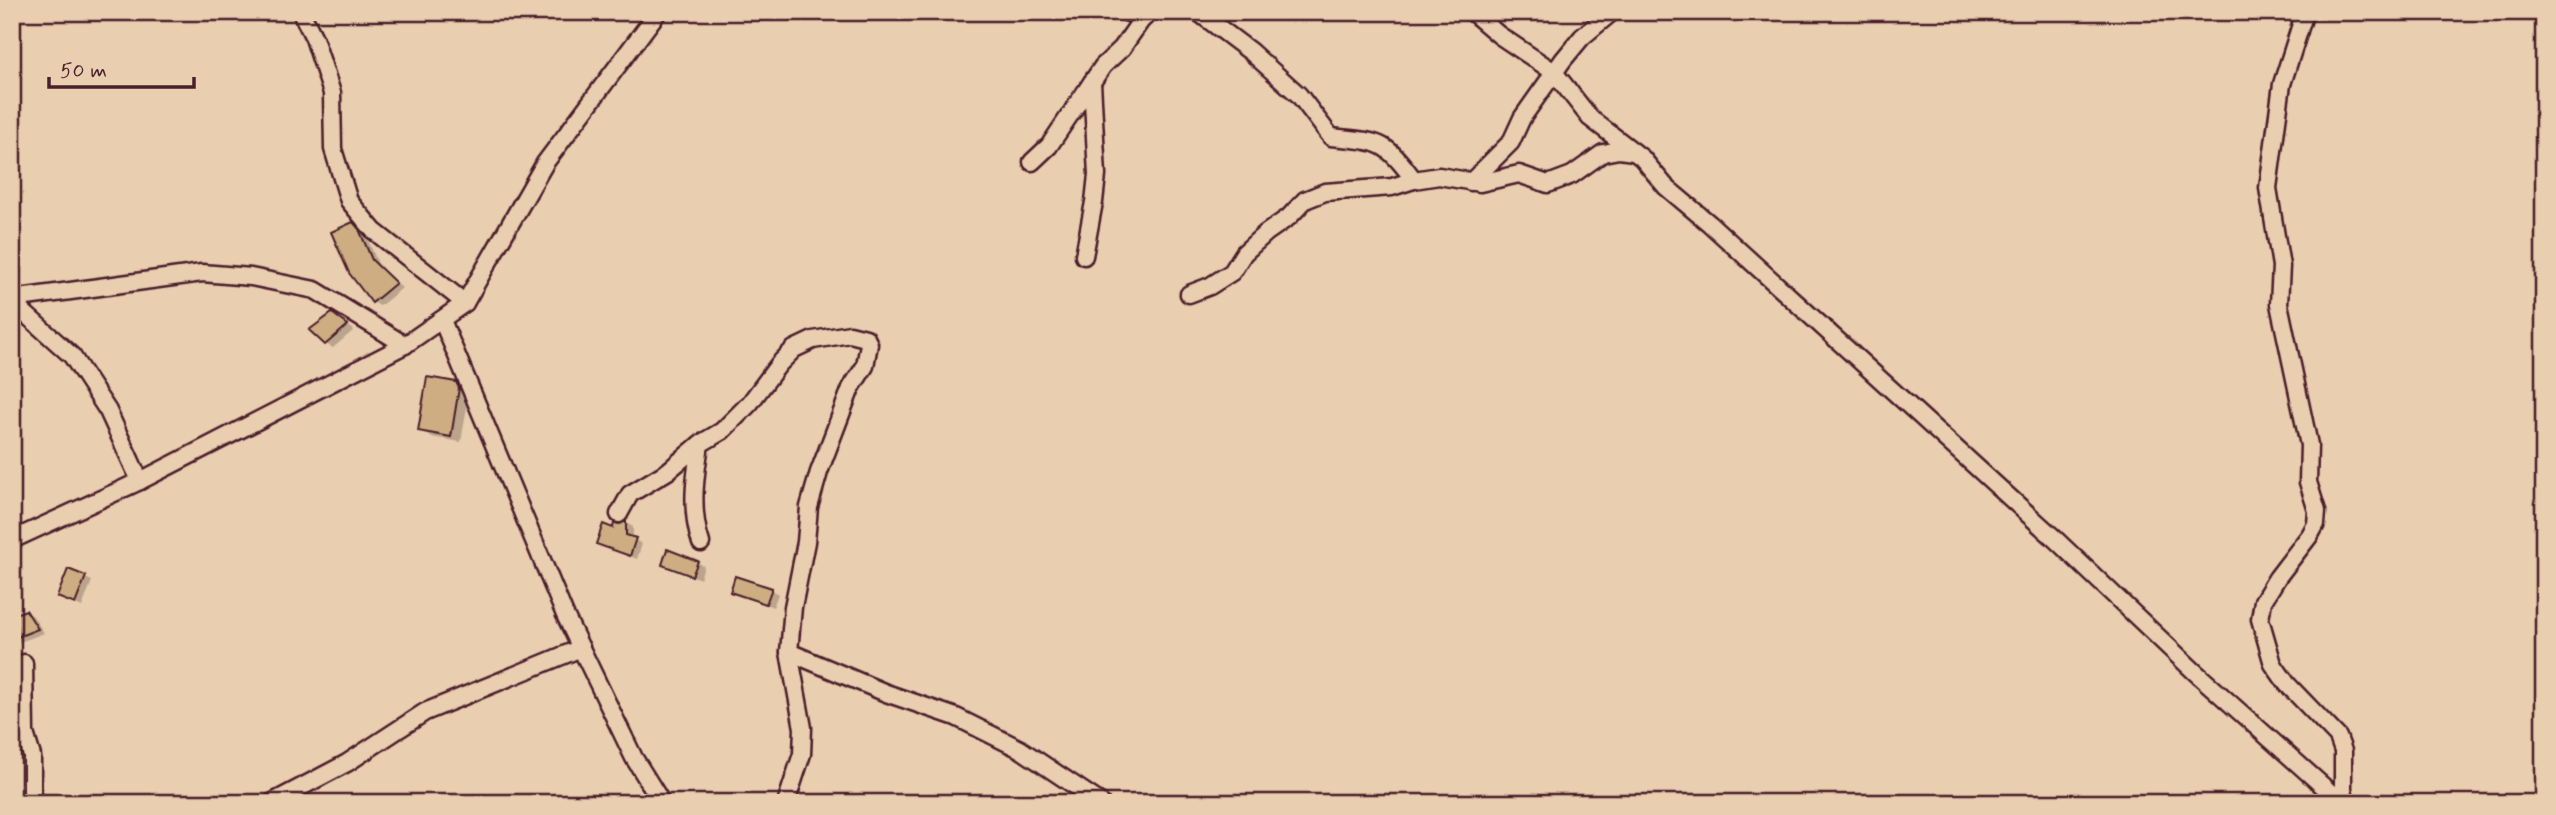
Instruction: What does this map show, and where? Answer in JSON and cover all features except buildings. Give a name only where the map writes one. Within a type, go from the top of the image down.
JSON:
[{"type":"street","points":[[301,12],[314,38],[332,93],[333,149],[349,201],[374,231],[465,303]]},
{"type":"street","points":[[12,540],[139,481],[405,345],[465,303],[545,163],[658,12]]},
{"type":"street","points":[[1126,12],[1146,15]]},
{"type":"street","points":[[1198,12],[1251,52],[1299,95],[1331,137],[1366,139],[1379,144],[1395,154],[1414,180]]},
{"type":"street","points":[[1472,12],[1499,35],[1554,72],[1590,117],[1642,158],[1666,187],[2053,537],[2195,672],[2344,803]]},
{"type":"street","points":[[1471,182],[1510,142],[1522,118],[1554,72],[1583,37],[1612,12]]},
{"type":"street","points":[[2305,12],[2282,84],[2268,188],[2281,266],[2279,304],[2309,445],[2308,482],[2317,511],[2316,524],[2310,535],[2263,601],[2260,619],[2273,664],[2287,684],[2338,737],[2343,751],[2344,803]]},
{"type":"street","points":[[1032,162],[1049,146],[1092,82],[1146,15]]},
{"type":"street","points":[[1084,256],[1097,174],[1092,82]]},
{"type":"street","points":[[1189,294],[1232,272],[1244,253],[1266,233],[1289,218],[1306,201],[1325,192],[1392,187],[1440,176],[1471,182],[1490,182],[1520,174],[1548,184],[1572,175],[1603,153],[1619,150],[1634,152]]},
{"type":"street","points":[[12,301],[202,273],[251,277],[314,290],[405,345]]},
{"type":"street","points":[[12,301],[72,356],[108,411],[139,481]]},
{"type":"street","points":[[442,320],[565,615],[634,758],[662,803]]},
{"type":"street","points":[[619,514],[630,494],[668,471],[700,444],[722,431],[751,403],[779,364],[794,349],[813,341],[850,334],[866,338],[869,344],[865,366],[851,388],[819,472],[809,507],[806,542],[793,607],[789,652],[803,729],[802,754],[786,803]]},
{"type":"street","points":[[700,444],[695,526],[701,543]]},
{"type":"street","points":[[271,803],[347,763],[425,712],[581,648]]},
{"type":"street","points":[[789,652],[886,693],[956,717],[1020,749],[1101,803]]},
{"type":"street","points":[[24,663],[25,733],[32,756],[32,803]]}]
